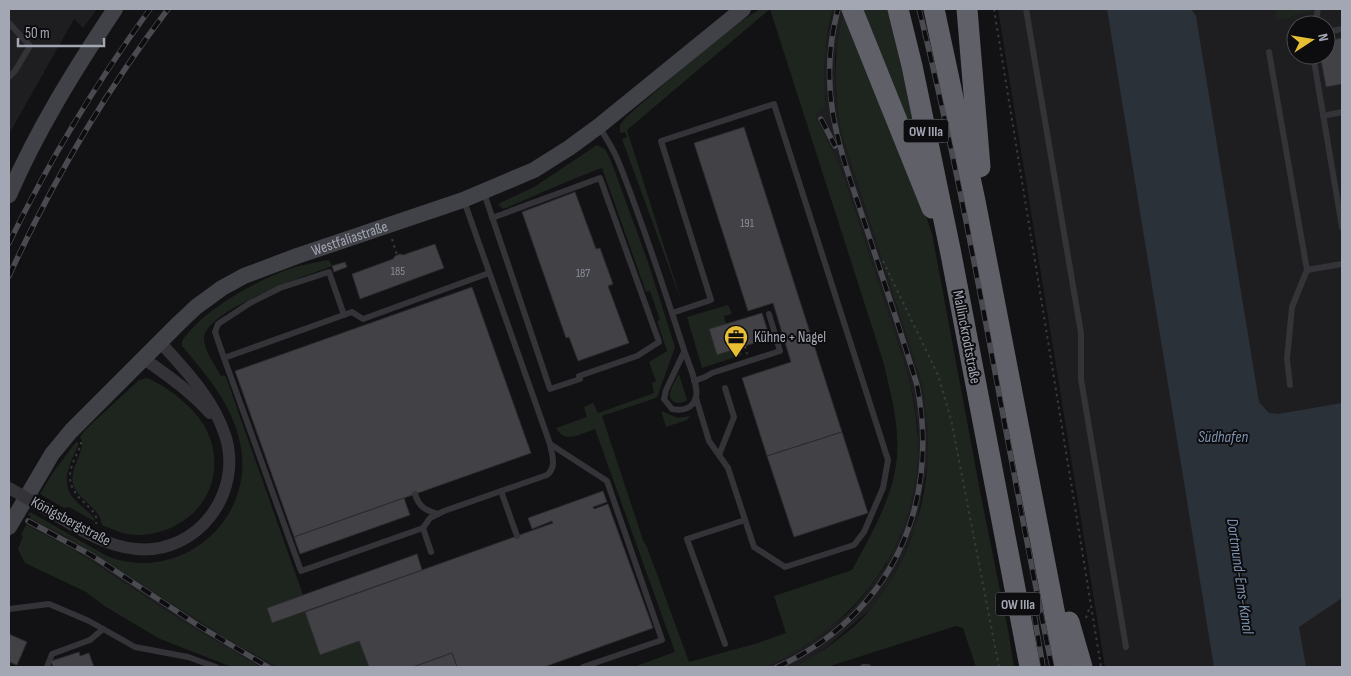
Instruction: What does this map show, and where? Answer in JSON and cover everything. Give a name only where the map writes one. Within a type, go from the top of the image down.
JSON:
[{"type":"highway","points":[[852,9],[951,254]]},
{"type":"highway","name":"Mallinckrodtstraße","points":[[898,9],[912,66],[951,254],[1030,667]]},
{"type":"highway","points":[[934,9],[961,130],[1065,667]]},
{"type":"highway","points":[[967,9],[973,66],[984,250]]},
{"type":"highway","points":[[1039,526],[1061,592],[1082,667]]},
{"type":"highway","points":[[1024,667],[1026,645]]},
{"type":"street","points":[[9,195],[17,170],[60,96],[115,9]]},
{"type":"street","name":"Westfaliastraße","points":[[9,527],[52,454],[70,431],[196,307],[222,288],[244,276],[484,193],[534,170],[599,126],[743,9]]},
{"type":"street","name":"Königsbergstraße","points":[[9,488],[91,535],[120,547],[144,550],[175,544],[201,527],[214,512],[224,494],[230,462],[228,443],[223,428],[207,397],[160,342]]},
{"type":"street","name":"Königsbergstraße","points":[[143,358],[194,396],[223,428]]},
{"type":"lane","points":[[1026,9],[1082,333],[1081,380],[1126,647]]},
{"type":"lane","points":[[9,23],[30,46],[15,71],[9,77]]},
{"type":"lane","points":[[1270,52],[1307,270],[1292,307],[1287,359],[1290,385]]},
{"type":"lane","points":[[1314,65],[1342,227]]},
{"type":"lane","points":[[599,126],[619,162],[694,381],[700,416],[709,441],[728,468],[754,547],[785,567],[854,545],[864,532],[883,488],[888,460],[774,104],[661,142],[712,300],[672,313]]},
{"type":"lane","points":[[1323,116],[1342,112]]},
{"type":"lane","points":[[484,193],[492,218],[550,389],[580,379],[579,376],[637,356],[659,342],[600,178],[492,218]]},
{"type":"lane","points":[[344,315],[329,272],[280,288],[250,303],[218,324],[215,332],[301,571],[423,528],[430,518],[438,514],[552,472],[554,462],[550,444],[463,200]]},
{"type":"lane","points":[[1307,270],[1342,264]]},
{"type":"lane","points":[[224,358],[352,312],[363,319],[489,273]]},
{"type":"lane","points":[[694,381],[712,373],[780,351],[769,314]]},
{"type":"lane","points":[[684,352],[666,390],[664,399],[672,409],[680,410],[687,409],[696,398]]},
{"type":"lane","points":[[719,455],[734,417],[725,388]]},
{"type":"lane","points":[[550,444],[607,481],[662,640],[583,667]]},
{"type":"lane","points":[[501,491],[517,536]]},
{"type":"lane","points":[[415,494],[418,502],[425,510],[438,514]]},
{"type":"lane","points":[[725,644],[687,539],[744,520]]},
{"type":"lane","points":[[423,528],[431,552]]},
{"type":"lane","points":[[9,609],[49,604],[89,621],[135,647],[188,657],[216,667]]},
{"type":"lane","points":[[47,667],[52,654],[90,640],[103,629]]},
{"type":"lane","points":[[862,667],[868,667]]},
{"type":"path","points":[[994,9],[1101,667]]},
{"type":"path","points":[[388,225],[397,255]]},
{"type":"path","points":[[883,262],[938,375],[951,419],[999,667]]},
{"type":"path","points":[[80,441],[81,445],[70,472],[70,481],[72,489],[78,497],[96,514],[96,524]]},
{"type":"shaded area","points":[[9,9],[97,9],[83,28],[74,19],[9,134]]},
{"type":"shaded area","points":[[760,9],[770,9],[627,130],[682,303],[622,139],[627,137],[625,132],[620,133],[620,125],[626,117],[728,29]]},
{"type":"shaded area","points":[[770,9],[833,9],[825,57],[826,106],[815,115],[843,174],[906,367],[917,431],[918,461],[914,490],[907,518],[896,545],[864,594],[844,615],[800,649],[778,661],[758,668],[633,667],[675,652],[595,429],[569,437],[564,436],[556,428],[587,417],[584,407],[593,403],[598,413],[654,393],[652,383],[656,381],[649,362],[667,351],[657,321],[660,320],[650,291],[646,292],[602,168],[503,209],[498,204],[534,187],[597,145],[605,149],[648,262],[675,347],[656,398],[602,416],[643,540],[689,662],[758,643],[786,633],[774,596],[852,570],[877,523],[890,489],[895,472],[897,437],[894,408],[883,361]]},
{"type":"shaded area","points":[[833,9],[844,9],[835,58],[836,95],[841,132],[922,384],[928,410],[929,457],[916,526],[890,582],[872,608],[815,656],[795,667],[761,667],[804,646],[848,613],[886,565],[918,432],[914,400],[906,367],[843,174],[814,115],[826,106],[824,82],[825,49]]},
{"type":"shaded area","points":[[844,9],[919,195],[932,234],[1014,667],[976,667],[963,628],[956,626],[827,667],[795,667],[827,648],[857,624],[873,606],[890,581],[904,555],[915,528],[927,472],[927,414],[922,384],[841,132],[836,85],[836,56]]},
{"type":"shaded area","points":[[857,9],[888,9],[926,177]]},
{"type":"shaded area","points":[[998,9],[1342,9],[1342,667],[1105,667]]},
{"type":"shaded area","points":[[1275,9],[1310,9],[1310,11],[1295,15],[1286,15],[1286,18],[1276,19]]},
{"type":"shaded area","points":[[329,260],[332,266],[281,285],[239,305],[221,316],[209,327],[204,338],[210,358],[221,376],[224,375],[226,377],[303,595],[267,608],[272,623],[305,612],[320,654],[359,641],[369,667],[277,667],[227,639],[72,540],[30,518],[31,516],[28,515],[30,512],[32,513],[107,556],[134,563],[161,561],[185,553],[207,539],[224,520],[237,497],[242,471],[240,443],[225,403],[182,346],[182,341],[203,318],[249,287],[295,267]]},
{"type":"shaded area","points":[[728,305],[732,314],[724,316],[726,324],[709,330],[717,355],[739,347],[742,355],[702,368],[687,317]]},
{"type":"shaded area","points":[[679,374],[687,400],[678,403],[671,399],[670,393]]},
{"type":"shaded area","points":[[147,378],[165,387],[198,416],[208,433],[212,446],[214,472],[206,496],[199,507],[189,516],[178,524],[160,532],[147,535],[133,535],[102,525],[98,514],[75,489],[72,478],[82,447],[80,437],[85,430],[139,380]]},
{"type":"shaded area","points":[[661,411],[678,418],[690,416],[687,420],[666,427]]},
{"type":"shaded area","points":[[76,442],[79,443],[70,464],[67,484],[73,498],[90,514],[94,521],[69,507],[64,508],[40,494],[52,474]]},
{"type":"shaded area","points":[[30,518],[72,540],[227,639],[277,667],[261,667],[184,622],[64,544],[26,525]]},
{"type":"shaded area","points":[[26,525],[64,544],[184,622],[261,667],[232,667],[160,639],[106,607],[86,592],[25,563],[18,549],[23,536],[21,535]]},
{"type":"water","name":"Südhafen","points":[[1107,9],[1191,9],[1196,16],[1259,402],[1269,413],[1278,414],[1342,403],[1342,598],[1299,627],[1306,667],[1214,667]]},
{"type":"building","points":[[1342,38],[1342,84],[1326,87],[1322,65],[1336,65],[1336,39]]},
{"type":"building","points":[[744,127],[842,432],[767,456],[742,378],[791,362],[773,303],[748,311],[694,143]]},
{"type":"building","points":[[575,192],[596,249],[600,248],[613,284],[608,286],[629,343],[578,361],[569,337],[566,338],[522,212]]},
{"type":"building","points":[[435,244],[444,268],[360,299],[352,274],[393,259],[400,254],[403,255]]},
{"type":"building","points":[[345,262],[347,267],[334,272],[332,266]]},
{"type":"building","points":[[472,287],[531,453],[294,537],[235,371]]},
{"type":"building","points":[[762,313],[770,338],[717,355],[709,329]]},
{"type":"building","points":[[842,432],[868,513],[794,537],[767,456]]},
{"type":"building","points":[[603,491],[607,502],[593,507],[594,509],[608,504],[653,628],[544,667],[457,667],[452,653],[413,667],[369,667],[359,641],[320,655],[305,612],[553,523],[552,521],[532,529],[528,518]]},
{"type":"building","points":[[404,498],[410,515],[300,554],[294,537]]},
{"type":"building","points":[[417,554],[422,570],[272,623],[267,608]]},
{"type":"building","points":[[9,634],[27,642],[17,665],[9,662]]},
{"type":"building","points":[[79,652],[80,656],[89,653],[94,667],[53,667],[51,661]]},
{"type":"building","points":[[452,653],[457,667],[413,667]]},
{"type":"railway","points":[[9,243],[40,182],[74,123],[150,9]]},
{"type":"railway","points":[[9,276],[43,206],[81,138],[101,105],[168,9]]},
{"type":"railway","points":[[777,667],[816,645],[850,618],[877,587],[898,552],[913,514],[921,473],[923,430],[917,385],[848,172],[834,120],[830,94],[829,67],[838,9]]},
{"type":"railway","points":[[919,9],[973,255],[1052,667]]},
{"type":"railway","points":[[821,119],[835,146]]},
{"type":"railway","points":[[28,521],[91,555],[199,626],[268,667]]},
{"type":"railway","points":[[1034,614],[1043,667]]},
{"type":"place","name":"Kühne + Nagel","points":[[736,358]]},
{"type":"water label","name":"Dortmund-Ems-Kanal","points":[[1241,576]]}]
